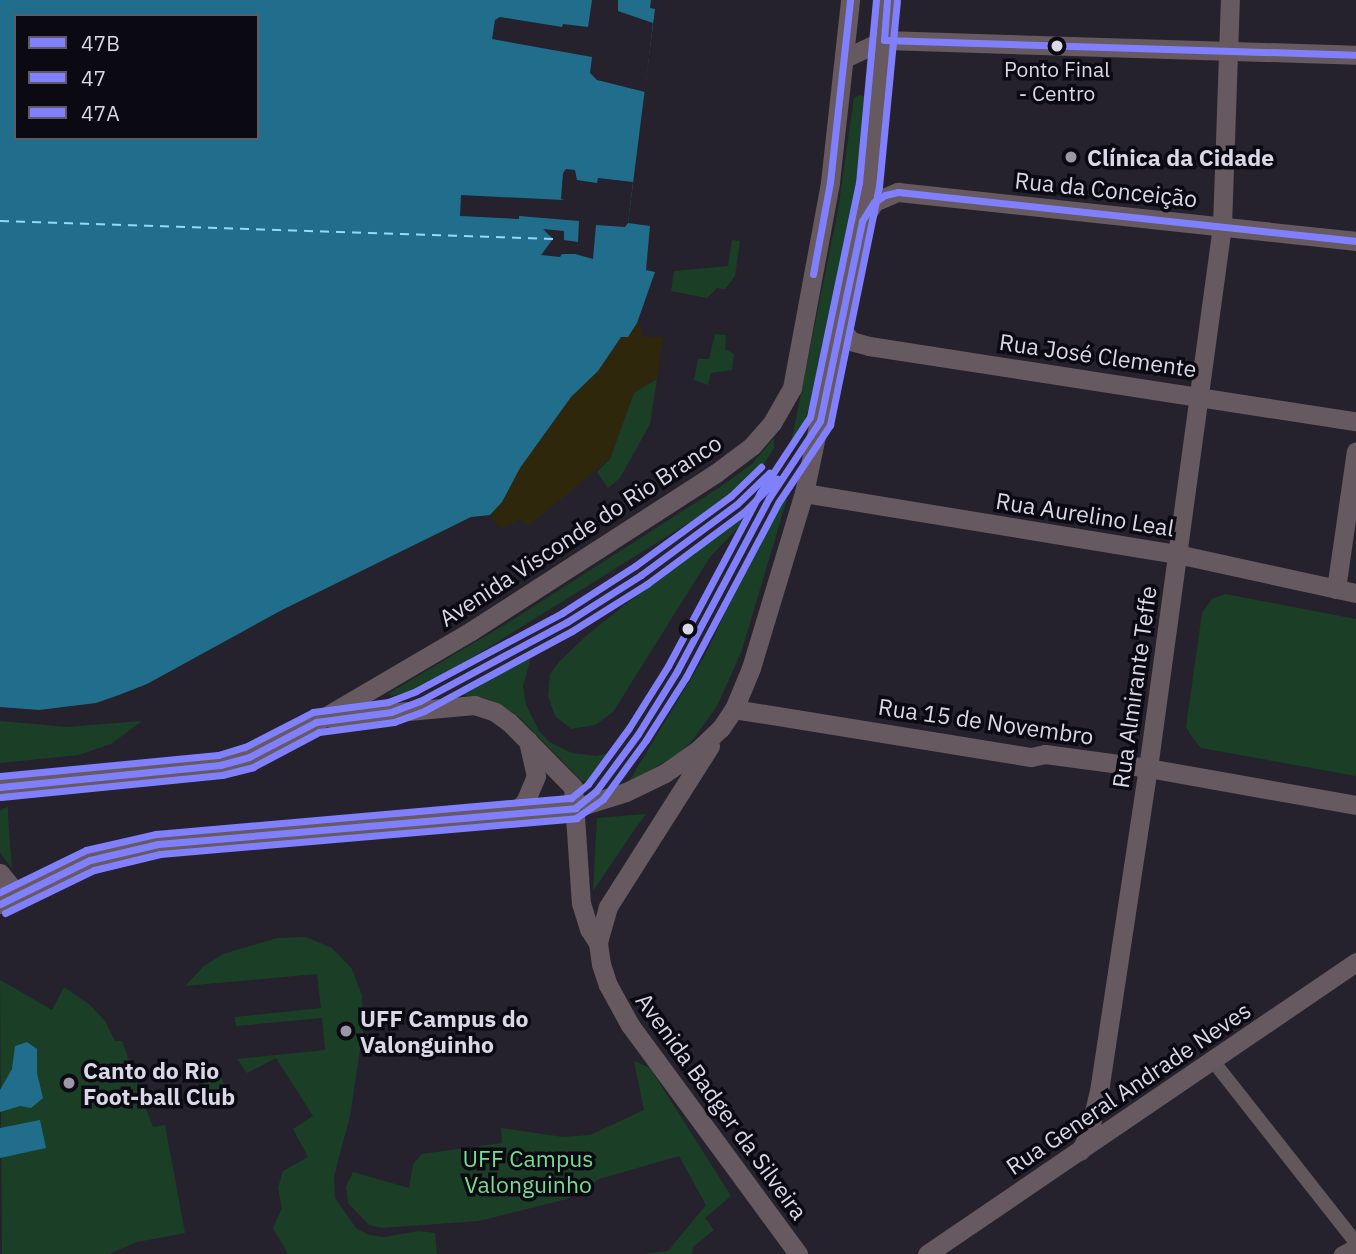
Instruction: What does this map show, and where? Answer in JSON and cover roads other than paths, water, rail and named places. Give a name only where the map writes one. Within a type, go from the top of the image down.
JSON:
[{"type":"street","name":"Avenida Visconde do Rio Branco","points":[[2,789],[220,765],[249,757],[316,722],[471,631],[716,473],[752,446],[772,423],[792,388],[830,182],[850,0]]},
{"type":"street","points":[[0,873],[9,899],[90,860],[158,844],[575,808],[626,792],[665,773],[698,750],[721,727],[734,709],[751,668],[804,493],[873,161],[887,0]]},
{"type":"street","name":"Rua Almirante Teffe","points":[[1080,1151],[1088,1136],[1099,1091],[1222,226],[1230,0]]},
{"type":"street","points":[[845,58],[884,40],[1356,55]]},
{"type":"street","name":"Rua da Conceição","points":[[862,220],[874,202],[898,192],[1356,241]]},
{"type":"street","name":"Rua José Clemente","points":[[840,327],[852,341],[869,346],[1356,421]]},
{"type":"street","points":[[1336,589],[1356,451]]},
{"type":"street","name":"Rua Aurelino Leal","points":[[804,493],[1177,554],[1356,593]]},
{"type":"street","points":[[316,722],[474,705],[495,712],[527,737],[573,786],[582,903],[589,929],[598,943]]},
{"type":"street","name":"Rua 15 de Novembro","points":[[734,709],[1031,757],[1045,754],[1147,768],[1356,805]]},
{"type":"street","name":"Avenida Badger da Silveira","points":[[721,727],[608,907],[598,943],[608,985],[630,1026],[798,1254]]},
{"type":"street","points":[[512,814],[525,802],[536,776],[527,737]]},
{"type":"street","name":"Rua General Andrade Neves","points":[[927,1254],[1356,962]]},
{"type":"street","points":[[1213,1061],[1356,1244],[1340,1254]]},
{"type":"street","points":[[1099,1091],[1110,1111],[1130,1117]]},
{"type":"water","points":[[0,0],[651,0],[650,8],[655,9],[628,223],[650,226],[646,270],[655,272],[637,323],[628,337],[621,337],[598,371],[571,397],[520,468],[502,502],[490,515],[471,517],[280,611],[147,684],[96,703],[39,710],[0,707]]},
{"type":"water","points":[[27,1042],[37,1049],[37,1073],[43,1098],[31,1108],[20,1106],[0,1112],[0,1090],[12,1069],[15,1046]]},
{"type":"water","points":[[40,1120],[46,1148],[0,1158],[0,1128]]},
{"type":"place","name":"Ponto Final - Centro","points":[[1057,46]]},
{"type":"place","name":"Clínica da Cidade","points":[[1071,157]]},
{"type":"place","name":"UFF Campus do Valonguinho","points":[[346,1031]]},
{"type":"place","name":"Canto do Rio Foot-ball Club","points":[[69,1083]]},
{"type":"park label","name":"UFF Campus Valonguinho","points":[[528,1171]]}]
